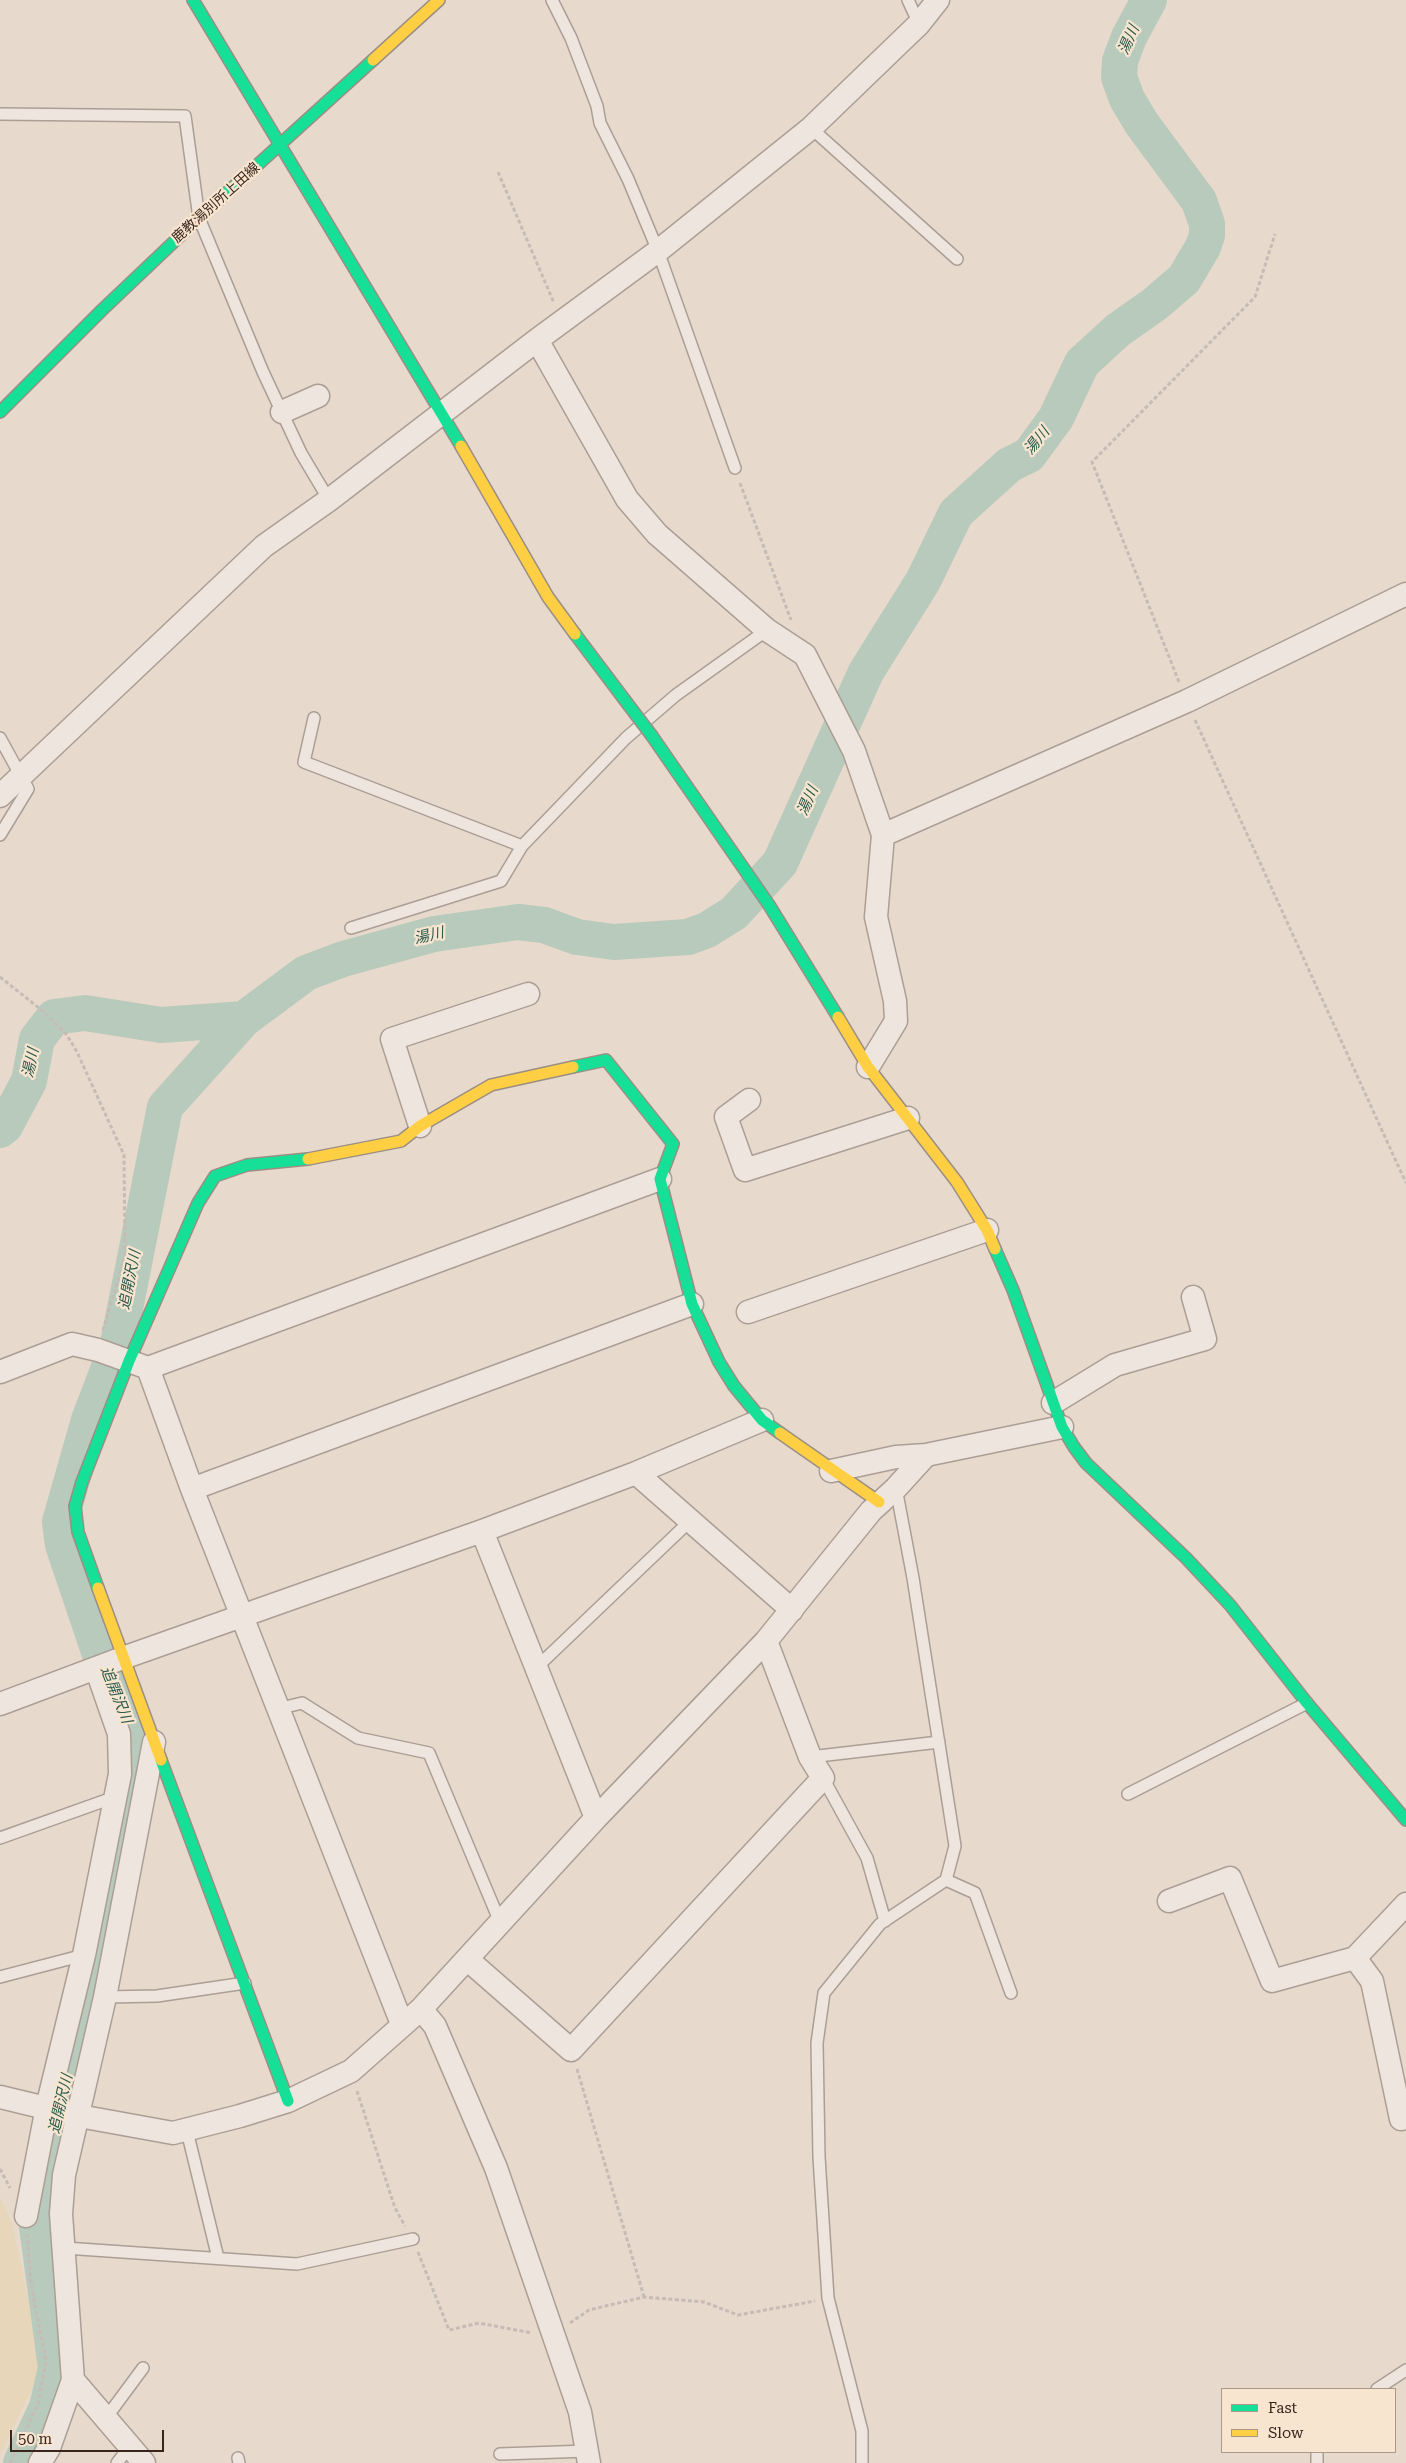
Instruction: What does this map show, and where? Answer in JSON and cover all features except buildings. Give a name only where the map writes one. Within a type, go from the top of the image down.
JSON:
[{"type":"street","points":[[193,0],[443,414],[548,597],[652,736],[734,852],[769,905],[868,1067],[957,1182],[987,1230],[1013,1290],[1062,1427],[1086,1462],[1186,1558],[1230,1605],[1307,1703],[1406,1820]]},
{"type":"street","name":"鹿教湯別所上田線","points":[[0,412],[198,218],[281,145],[439,0]]},
{"type":"street","points":[[0,796],[264,546],[329,500],[537,340],[658,251],[811,128],[920,24],[938,0]]},
{"type":"street","points":[[537,340],[627,499],[657,534],[767,630],[805,655],[854,751],[883,835],[876,917],[895,1001],[896,1021],[868,1067]]},
{"type":"street","points":[[282,412],[318,396]]},
{"type":"street","points":[[883,835],[1187,701],[1406,594]]},
{"type":"street","points":[[420,1126],[392,1039],[528,994]]},
{"type":"street","points":[[40,2463],[49,2448],[74,2380],[65,2248],[60,2214],[64,2175],[62,2111],[84,1955],[116,1797],[120,1761],[120,1734],[110,1663],[78,1532],[76,1506],[120,1358],[198,1203],[215,1176],[247,1165],[293,1162],[401,1141],[420,1126],[491,1085],[606,1060],[673,1144],[660,1178],[692,1304],[719,1362],[734,1386],[762,1420],[879,1502]]},
{"type":"street","points":[[749,1100],[726,1117],[745,1170],[908,1118]]},
{"type":"street","points":[[0,1372],[72,1344],[120,1358],[660,1178]]},
{"type":"street","points":[[748,1312],[987,1230]]},
{"type":"street","points":[[1054,1403],[1115,1365],[1205,1338],[1193,1297]]},
{"type":"street","points":[[192,1489],[692,1304]]},
{"type":"street","points":[[120,1358],[192,1489],[402,2024]]},
{"type":"street","points":[[0,1704],[482,1531],[636,1473],[762,1420]]},
{"type":"street","points":[[831,1470],[896,1457],[926,1455],[1062,1427]]},
{"type":"street","points":[[0,2097],[173,2133],[187,2131],[288,2100],[351,2071],[421,2008],[596,1818],[766,1640],[879,1502],[896,1488],[926,1455]]},
{"type":"street","points":[[636,1473],[792,1610]]},
{"type":"street","points":[[482,1531],[596,1818]]},
{"type":"street","points":[[468,1959],[571,2050],[823,1778],[810,1756],[766,1640]]},
{"type":"street","points":[[110,1663],[154,1742],[246,1983],[288,2100]]},
{"type":"street","points":[[26,2216],[62,2111],[105,1998],[154,1742]]},
{"type":"street","points":[[1169,1901],[1230,1878],[1272,1981],[1354,1958],[1406,1904]]},
{"type":"street","points":[[1354,1958],[1372,1981],[1401,2119],[1406,2118]]},
{"type":"street","points":[[421,2008],[435,2026],[496,2168],[580,2412],[589,2457]]},
{"type":"street","points":[[74,2380],[106,2418],[123,2454],[144,2463]]},
{"type":"lane","points":[[552,0],[571,38],[597,106],[600,123],[628,179],[658,251],[734,468]]},
{"type":"lane","points":[[908,0],[920,24]]},
{"type":"lane","points":[[0,114],[185,116],[198,218],[301,453],[329,500]]},
{"type":"lane","points":[[811,128],[957,259]]},
{"type":"lane","points":[[351,928],[501,881],[522,846],[626,738],[676,695],[767,630]]},
{"type":"lane","points":[[314,718],[304,762],[522,846]]},
{"type":"lane","points":[[0,738],[28,789],[0,835]]},
{"type":"lane","points":[[862,2463],[862,2431],[828,2298],[819,2157],[817,2044],[824,1993],[885,1921],[946,1880],[956,1846],[913,1578],[896,1488]]},
{"type":"lane","points":[[537,1667],[690,1521]]},
{"type":"lane","points":[[277,1709],[302,1703],[358,1738],[429,1753],[500,1922]]},
{"type":"lane","points":[[1128,1794],[1307,1703]]},
{"type":"lane","points":[[810,1756],[939,1742]]},
{"type":"lane","points":[[823,1778],[867,1858],[885,1921]]},
{"type":"lane","points":[[0,1838],[116,1797]]},
{"type":"lane","points":[[946,1880],[975,1893],[1011,1993]]},
{"type":"lane","points":[[0,1977],[84,1955]]},
{"type":"lane","points":[[105,1998],[156,1996],[246,1983]]},
{"type":"lane","points":[[187,2131],[218,2258]]},
{"type":"lane","points":[[65,2248],[297,2264],[412,2239]]},
{"type":"lane","points":[[106,2418],[143,2368]]},
{"type":"lane","points":[[1379,2388],[1406,2370]]},
{"type":"lane","points":[[500,2454],[589,2457]]},
{"type":"path","points":[[498,172],[562,322]]},
{"type":"path","points":[[1275,234],[1255,297],[1092,462],[1187,701],[1406,1183]]},
{"type":"path","points":[[734,468],[805,655]]},
{"type":"path","points":[[0,977],[44,1012],[67,1035],[77,1052],[124,1155],[126,1256],[120,1358]]},
{"type":"path","points":[[571,2050],[644,2297]]},
{"type":"path","points":[[0,2169],[26,2216],[32,2285],[46,2361],[38,2404],[10,2463]]},
{"type":"path","points":[[554,2334],[589,2310],[644,2297],[704,2302],[738,2315],[828,2298]]},
{"type":"shaded area","points":[[0,2198],[12,2222],[42,2367],[0,2456]]},
{"type":"waterway","name":"湯川","points":[[21,2463],[47,2407],[56,2368],[37,2226],[43,2182],[59,2122],[130,1790],[135,1754],[127,1716],[105,1669],[63,1545],[60,1522],[89,1420],[118,1344],[165,1107],[244,1019],[306,973],[343,959],[434,934],[518,922],[544,925],[577,937],[614,942],[688,937],[707,930],[734,913],[780,863],[866,672],[923,581],[956,513],[1009,465],[1029,455],[1056,418],[1082,363],[1118,330],[1155,304],[1184,279],[1203,247],[1207,235],[1207,224],[1199,201],[1142,124],[1127,99],[1119,77],[1120,61],[1129,37],[1149,0]]},
{"type":"waterway","name":"湯川","points":[[0,1130],[5,1126],[29,1081],[37,1039],[54,1017],[85,1013],[161,1025],[244,1019]]},
{"type":"traffic: fast","points":[[193,0],[461,446]]},
{"type":"traffic: fast","points":[[0,412],[102,310],[199,218],[373,60]]},
{"type":"traffic: fast","points":[[575,634],[624,699]]},
{"type":"traffic: fast","points":[[624,699],[652,736]]},
{"type":"traffic: fast","points":[[652,736],[769,905],[838,1017]]},
{"type":"traffic: fast","points":[[573,1067],[606,1060],[673,1144],[660,1179],[692,1304],[719,1362],[734,1386],[762,1420],[780,1433]]},
{"type":"traffic: fast","points":[[98,1588],[78,1532],[75,1506],[82,1482],[129,1361],[198,1203],[215,1176],[247,1165],[308,1159]]},
{"type":"traffic: fast","points":[[995,1249],[1013,1290],[1062,1427],[1074,1447],[1086,1463],[1186,1558],[1230,1605],[1307,1703],[1406,1820]]},
{"type":"traffic: fast","points":[[161,1760],[288,2101]]},
{"type":"traffic: slow","points":[[373,60],[439,0]]},
{"type":"traffic: slow","points":[[461,446],[548,597],[575,634]]},
{"type":"traffic: slow","points":[[838,1017],[868,1067],[957,1182],[987,1230],[995,1249]]},
{"type":"traffic: slow","points":[[308,1159],[401,1141],[420,1126],[491,1085],[573,1067]]},
{"type":"traffic: slow","points":[[780,1433],[879,1502]]},
{"type":"traffic: slow","points":[[98,1588],[161,1760]]},
{"type":"water label","name":"追開沢川","points":[[130,1280]]},
{"type":"water label","name":"追開沢川","points":[[116,1695]]},
{"type":"water label","name":"追開沢川","points":[[61,2104]]}]
